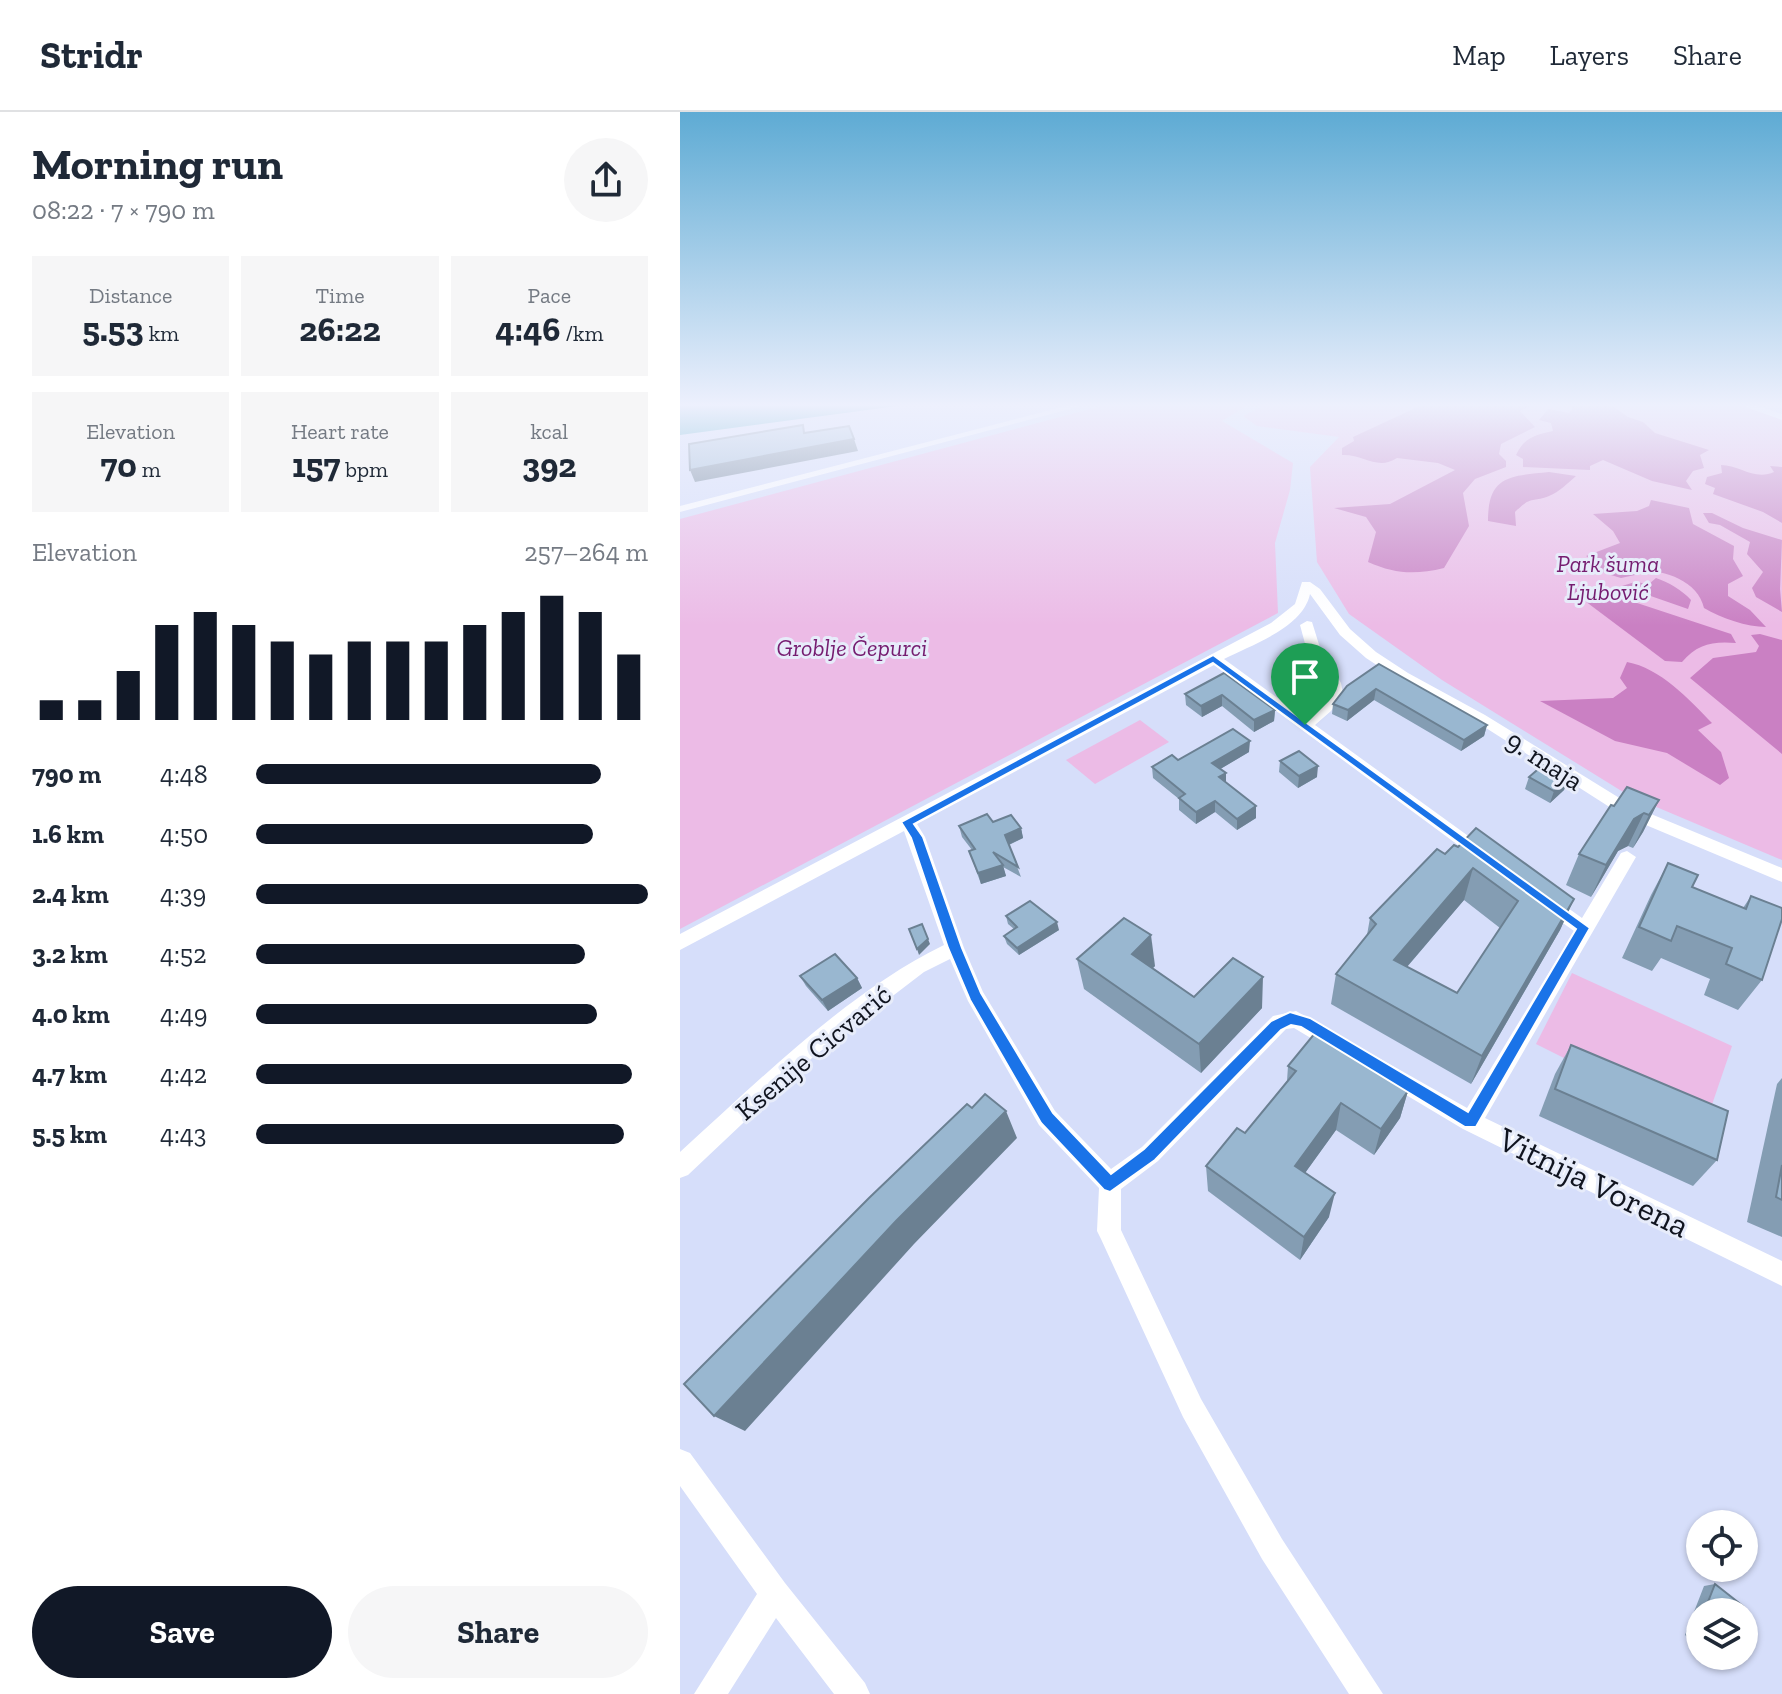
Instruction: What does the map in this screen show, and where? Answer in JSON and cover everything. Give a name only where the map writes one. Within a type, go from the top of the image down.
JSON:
[{"type":"street","points":[[680,509],[796,479]]},
{"type":"street","name":"9. maja","points":[[1294,613],[1305,600],[1306,585],[1357,643],[1387,666],[1480,718],[1607,799],[1650,822],[1782,875]]},
{"type":"street","points":[[680,943],[1294,613],[1327,612]]},
{"type":"street","points":[[1305,725],[1326,708],[1336,694],[1334,683],[1314,651],[1307,625]]},
{"type":"street","points":[[1213,658],[1500,867]]},
{"type":"street","points":[[907,822],[917,837],[955,948],[975,995],[1047,1118],[1110,1184],[1109,1231],[1192,1408],[1272,1549],[1367,1694]]},
{"type":"street","points":[[1471,1122],[1627,857]]},
{"type":"street","points":[[1536,893],[1583,928]]},
{"type":"street","name":"Ksenije Cicvarić","points":[[680,1167],[806,1051],[899,980],[955,948]]},
{"type":"street","name":"Vitnija Vorena","points":[[1110,1184],[1150,1154],[1276,1025],[1290,1018],[1305,1022],[1471,1122],[1782,1274]]},
{"type":"street","points":[[680,1463],[854,1694]]},
{"type":"street","points":[[710,1694],[775,1593]]},
{"type":"green space","name":"Groblje Čepurci","points":[[830,479],[1291,479],[1275,543],[1278,613],[680,929],[680,519]]},
{"type":"green space","name":"Park šuma Ljubović","points":[[1311,479],[1782,479],[1782,860],[1628,795],[1442,680],[1349,614],[1317,562]]},
{"type":"green space","points":[[1140,720],[1169,742],[1095,784],[1066,760]]},
{"type":"green space","points":[[1572,973],[1732,1046],[1704,1128],[1536,1044]]},
{"type":"shaded area","points":[[1438,479],[1475,479],[1463,493],[1469,526],[1444,568],[1424,572],[1396,571],[1368,562],[1376,532],[1366,517],[1334,508],[1390,504]]},
{"type":"shaded area","points":[[1573,479],[1553,494],[1528,501],[1515,512],[1516,526],[1488,521],[1492,495],[1504,481]]},
{"type":"shaded area","points":[[1647,479],[1688,479],[1692,490]]},
{"type":"shaded area","points":[[1706,479],[1782,479],[1782,523],[1763,512],[1713,494],[1715,488],[1705,484]]},
{"type":"shaded area","points":[[1651,500],[1689,508],[1693,524],[1734,546],[1733,559],[1743,576],[1728,584],[1728,596],[1750,610],[1766,627],[1734,621],[1704,608],[1695,590],[1668,574],[1637,570],[1635,575],[1621,578],[1604,573],[1598,564],[1586,556],[1620,543],[1613,531],[1593,514],[1637,511],[1649,506]]},
{"type":"shaded area","points":[[1703,513],[1712,513],[1743,528],[1782,540],[1782,612],[1756,597],[1752,588],[1763,572],[1747,554],[1750,542],[1720,525],[1709,523]]},
{"type":"shaded area","points":[[1656,578],[1687,596],[1691,600],[1688,609],[1622,586],[1635,582],[1649,584]]},
{"type":"shaded area","points":[[1565,586],[1628,600],[1731,634],[1736,643],[1706,645],[1682,662],[1665,661]]},
{"type":"shaded area","points":[[1760,634],[1782,640],[1782,754],[1690,678],[1713,658],[1756,652],[1759,646],[1751,635]]},
{"type":"shaded area","points":[[1627,662],[1662,678],[1712,723],[1698,730],[1721,752],[1729,778],[1720,785],[1667,753],[1615,741],[1540,701],[1613,698],[1627,688],[1620,678]]},
{"type":"building","points":[[1379,664],[1487,725],[1464,740],[1376,689],[1348,710],[1333,704],[1347,686]]},
{"type":"building","points":[[1224,673],[1275,710],[1254,720],[1222,695],[1201,706],[1185,694]]},
{"type":"building","points":[[1233,729],[1250,741],[1212,763],[1226,773],[1219,777],[1256,806],[1237,819],[1215,801],[1196,812],[1179,798],[1185,794],[1152,767],[1172,755],[1178,760]]},
{"type":"building","points":[[1299,751],[1318,766],[1299,776],[1280,761]]},
{"type":"building","points":[[1543,765],[1568,779],[1554,791],[1529,777]]},
{"type":"building","points":[[1627,787],[1659,800],[1649,815],[1644,813],[1634,819],[1606,865],[1579,854],[1611,805],[1614,806]]},
{"type":"building","points":[[987,814],[993,822],[1011,815],[1021,828],[1005,835],[1018,867],[993,852],[1003,865],[978,873],[969,851],[975,849],[959,826]]},
{"type":"building","points":[[1476,828],[1574,899],[1482,1056],[1336,974],[1376,924],[1370,918],[1437,849],[1445,854],[1454,845],[1458,847]],"holes":[[[1473,868],[1518,901],[1457,993],[1394,960]]]},
{"type":"building","points":[[1668,863],[1698,875],[1692,887],[1746,909],[1751,896],[1782,908],[1782,919],[1762,980],[1726,964],[1732,948],[1677,926],[1671,941],[1639,927]]},
{"type":"building","points":[[1030,901],[1057,922],[1017,948],[1004,936],[1017,927],[1006,916]]},
{"type":"building","points":[[1124,918],[1151,935],[1132,954],[1194,997],[1233,958],[1263,977],[1199,1044],[1077,959]]},
{"type":"building","points":[[922,924],[928,939],[917,949],[909,929]]},
{"type":"building","points":[[835,954],[857,978],[822,1000],[800,976]]},
{"type":"building","points":[[1315,1033],[1408,1091],[1381,1129],[1341,1103],[1295,1166],[1335,1193],[1304,1237],[1206,1166],[1237,1128],[1245,1133],[1296,1071],[1288,1066]]},
{"type":"building","points":[[1571,1045],[1728,1111],[1717,1160],[1555,1089]]},
{"type":"building","points":[[985,1094],[1006,1111],[896,1221],[714,1416],[684,1384],[869,1198],[967,1104],[972,1108]]},
{"type":"building","points":[[1782,1165],[1782,1200],[1776,1197]]},
{"type":"building","points":[[1715,1584],[1733,1598],[1710,1598]]},
{"type":"route","points":[[1213,658],[1305,725],[1583,928],[1471,1122],[1305,1022],[1290,1018],[1276,1025],[1150,1154],[1110,1184],[1047,1118],[975,995],[961,965],[917,837],[907,822],[1213,658]]}]
